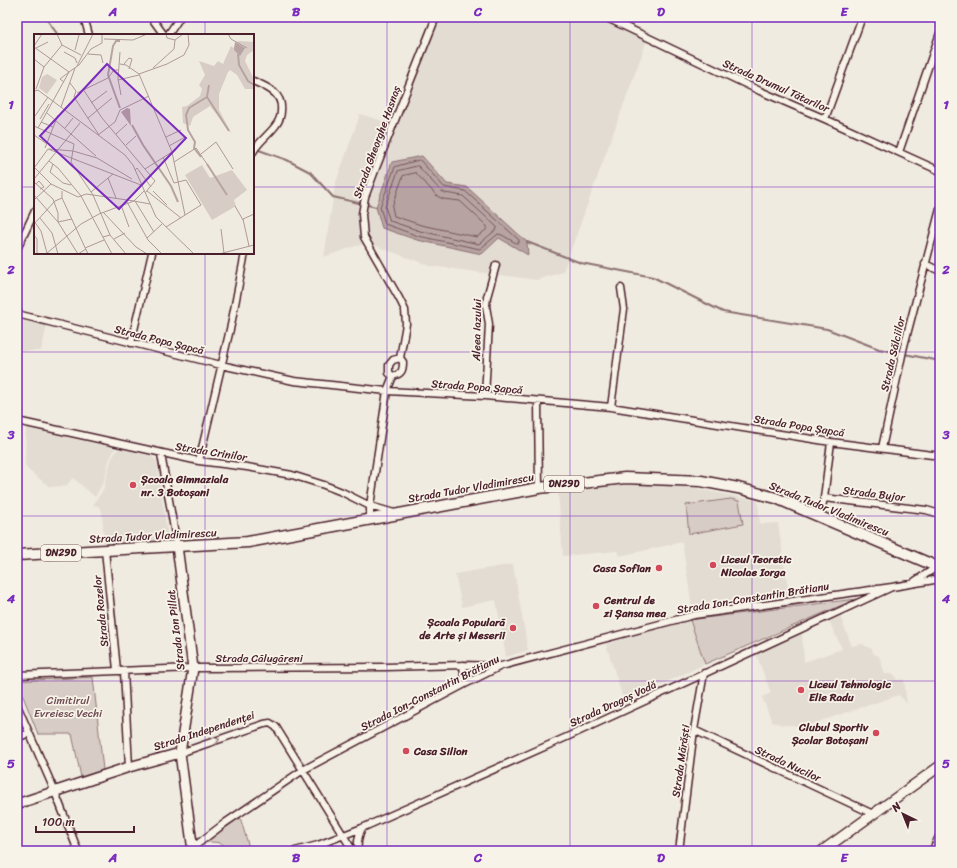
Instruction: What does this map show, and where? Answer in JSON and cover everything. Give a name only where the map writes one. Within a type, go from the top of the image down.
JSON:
[{"type":"main road","name":"Strada Tudor Vladimirescu","points":[[17,555],[248,542],[539,488],[626,478],[701,481],[738,488],[776,498],[939,567]]},
{"type":"main road","name":"Strada Ion Pillat","points":[[177,546],[194,668],[180,753],[191,850]]},
{"type":"main road","name":"Strada Independenței","points":[[17,804],[130,767],[180,753]]},
{"type":"main road","points":[[822,851],[940,766]]},
{"type":"main road","points":[[934,851],[940,838]]},
{"type":"street","points":[[84,17],[89,34]]},
{"type":"street","points":[[151,17],[163,34]]},
{"type":"street","points":[[169,34],[180,17]]},
{"type":"street","name":"Strada Gheorghe Hasnaș","points":[[400,358],[406,324],[405,310],[364,237],[362,214],[366,197],[436,17]]},
{"type":"street","name":"Strada Drumul Tătarilor","points":[[605,17],[760,91],[826,118],[940,171]]},
{"type":"street","points":[[826,118],[862,17]]},
{"type":"street","points":[[899,152],[940,32]]},
{"type":"street","points":[[254,81],[270,89],[278,95],[281,103],[281,112],[276,125],[254,150]]},
{"type":"street","name":"Strada Sălciilor","points":[[882,448],[900,362],[940,210]]},
{"type":"street","points":[[17,249],[34,213]]},
{"type":"street","points":[[131,343],[152,254]]},
{"type":"street","points":[[199,462],[245,254]]},
{"type":"street","points":[[925,264],[940,270]]},
{"type":"street","name":"Aleea Iazului","points":[[485,396],[489,324],[486,306],[496,265]]},
{"type":"street","points":[[610,407],[624,309],[621,288]]},
{"type":"street","name":"Strada Popa Șapcă","points":[[17,314],[221,366],[294,381],[387,390],[485,396],[538,402],[610,407],[832,442],[940,456]]},
{"type":"street","points":[[400,358],[403,362],[401,372],[400,374],[393,376],[389,373],[388,365],[393,360],[400,358]]},
{"type":"street","points":[[370,520],[370,506],[387,390],[393,376]]},
{"type":"street","points":[[538,402],[539,488]]},
{"type":"street","name":"Strada Crinilor","points":[[17,421],[199,462],[247,467],[292,475],[342,492],[370,506],[397,514]]},
{"type":"street","points":[[820,516],[832,442]]},
{"type":"street","name":"Strada Ion Pillat","points":[[161,454],[177,546]]},
{"type":"street","name":"Strada Bujor","points":[[824,498],[926,510],[940,514]]},
{"type":"street","name":"Strada Rozelor","points":[[104,550],[117,670]]},
{"type":"street","points":[[912,583],[939,567]]},
{"type":"street","name":"Strada Dragoș Vodă","points":[[295,851],[318,845],[362,828],[576,733],[892,587],[940,579]]},
{"type":"street","name":"Strada Ion-Constantin Brătianu","points":[[191,850],[225,823],[303,770],[501,666],[694,614],[892,587]]},
{"type":"street","points":[[463,665],[464,685]]},
{"type":"street","name":"Strada Călugăreni","points":[[17,675],[194,668],[463,665],[501,666]]},
{"type":"street","points":[[124,671],[130,767]]},
{"type":"street","name":"Strada Mărăști","points":[[679,851],[694,730],[704,674]]},
{"type":"street","points":[[17,705],[55,792],[78,851]]},
{"type":"street","name":"Strada Independenței","points":[[180,753],[270,723],[280,732],[353,851]]},
{"type":"street","name":"Strada Nucilor","points":[[694,730],[873,814]]},
{"type":"street","points":[[17,738],[29,733]]},
{"type":"street","points":[[358,851],[358,836],[362,828]]},
{"type":"street","points":[[318,845],[334,851]]},
{"type":"shaded area","points":[[438,17],[615,17],[650,32],[563,272],[537,280],[430,266],[368,243],[324,257],[335,185],[360,114],[396,125]]},
{"type":"shaded area","points":[[17,320],[47,326],[41,351],[18,351],[17,356]]},
{"type":"shaded area","points":[[26,428],[115,448],[109,461],[104,481],[95,497],[73,478],[66,486],[50,487],[28,470],[25,465]]},
{"type":"shaded area","points":[[118,448],[151,456],[155,459],[157,463],[168,538],[133,544],[104,545],[102,511],[98,506],[93,505],[103,490],[111,460]]},
{"type":"shaded area","points":[[644,484],[674,484],[758,501],[760,524],[778,523],[789,594],[692,607],[682,542],[620,556],[617,551],[563,556],[558,492],[584,488]]},
{"type":"shaded area","name":"Școala Populară de Arte și Meserii","points":[[513,564],[528,650],[506,657],[496,600],[462,607],[455,574]]},
{"type":"shaded area","points":[[840,616],[852,646],[862,644],[872,649],[874,654],[879,656],[885,674],[894,674],[897,680],[904,679],[907,704],[899,695],[806,726],[784,725],[772,722],[762,697],[771,693],[756,654],[802,633],[804,662],[842,649],[829,621]]},
{"type":"shaded area","points":[[690,620],[705,664],[624,702],[606,644]]},
{"type":"green space","points":[[731,499],[739,501],[743,524],[689,534],[686,505]]},
{"type":"green space","points":[[856,599],[705,664],[690,620],[705,618]]},
{"type":"green space","name":"Cimitirul Evreiesc Vechi","points":[[93,677],[103,770],[81,777],[72,734],[38,734],[17,681]]},
{"type":"green space","points":[[240,817],[250,851],[229,851],[223,844],[217,842],[207,842]]},
{"type":"water","points":[[422,156],[447,184],[467,187],[527,242],[528,255],[499,238],[482,254],[417,240],[382,228],[376,207],[392,162]]},
{"type":"waterway","points":[[45,17],[57,34]]},
{"type":"waterway","points":[[256,149],[287,160],[310,172],[333,197],[376,207]]},
{"type":"waterway","points":[[527,242],[581,263],[653,277],[723,312],[827,329],[879,349],[940,361]]},
{"type":"place","name":"Școala Gimnaziala nr. 3 Botoșani","points":[[133,485]]},
{"type":"place","name":"Liceul Teoretic Nicolae Iorga","points":[[713,565]]},
{"type":"place","name":"Casa Sofian","points":[[659,568]]},
{"type":"place","name":"Centrul de zi Șansa mea","points":[[596,606]]},
{"type":"place","name":"Școala Populară de Arte și Meserii","points":[[513,628]]},
{"type":"place","name":"Liceul Tehnologic Elie Radu","points":[[801,690]]},
{"type":"place","name":"Clubul Sportiv Școlar Botoșani","points":[[876,733]]},
{"type":"place","name":"Casa Silion","points":[[406,751]]}]
